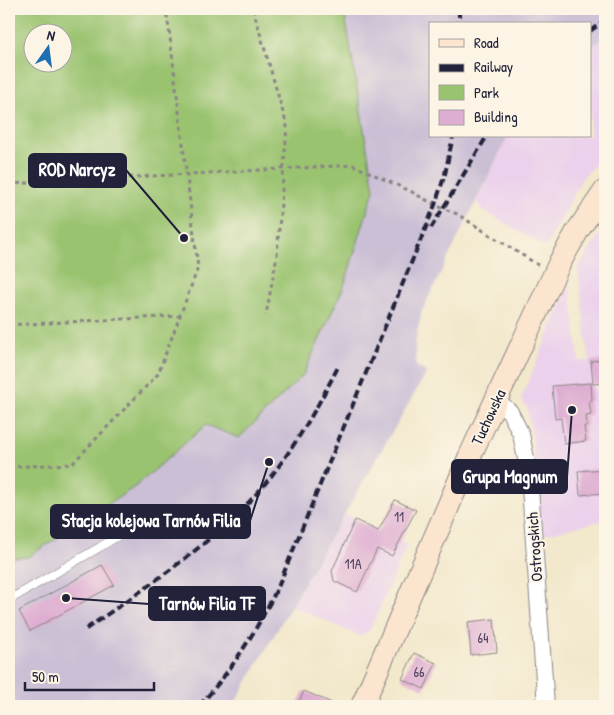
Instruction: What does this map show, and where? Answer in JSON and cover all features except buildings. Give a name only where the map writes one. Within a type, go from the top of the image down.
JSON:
[{"type":"street","name":"Tuchowska","points":[[362,706],[495,398],[554,275],[578,230],[605,191]]},
{"type":"street","name":"Ostrogskich","points":[[495,398],[510,412],[522,434],[529,474],[546,706]]},
{"type":"lane","points":[[9,600],[156,512]]},
{"type":"path","points":[[9,467],[72,464],[158,374],[198,268],[170,31],[165,9]]},
{"type":"path","points":[[254,9],[287,126],[277,255],[266,315]]},
{"type":"path","points":[[9,184],[353,165],[457,214],[554,275]]},
{"type":"path","points":[[9,325],[180,316]]},
{"type":"shaded area","points":[[344,9],[605,9],[605,38],[592,46],[592,22],[429,22],[429,138],[507,138],[422,311],[415,342],[416,366],[427,372],[233,706],[9,706],[9,558],[28,557],[136,486],[206,424],[374,190]]},
{"type":"shaded area","points":[[605,38],[605,155],[583,177],[546,247],[482,210],[477,200],[507,138],[592,138],[592,46]]},
{"type":"shaded area","points":[[605,225],[605,359],[591,361],[593,384],[597,391],[605,391],[605,520],[537,536],[536,477],[532,437],[527,408],[521,399],[570,283],[579,361],[590,361],[578,268]]},
{"type":"shaded area","points":[[345,514],[407,545],[370,630],[360,636],[292,606]]},
{"type":"green space","points":[[9,9],[344,9],[374,190],[344,286],[303,375],[239,438],[206,425],[136,486],[28,557],[9,558]]},
{"type":"railway","points":[[459,9],[459,22]]},
{"type":"railway","points":[[592,30],[605,20]]},
{"type":"railway","points":[[199,706],[223,678],[243,649],[278,587],[435,205],[445,174],[453,138]]},
{"type":"railway","points":[[431,228],[486,138]]},
{"type":"railway","points":[[86,629],[183,560],[253,498],[294,445],[338,367]]},
{"type":"place","name":"ROD Narcyz","points":[[184,238]]},
{"type":"place","name":"Grupa Magnum","points":[[572,410]]},
{"type":"place","name":"Stacja kolejowa Tarnów Filia","points":[[269,462]]},
{"type":"place","name":"Tarnów Filia TF","points":[[66,598]]}]
